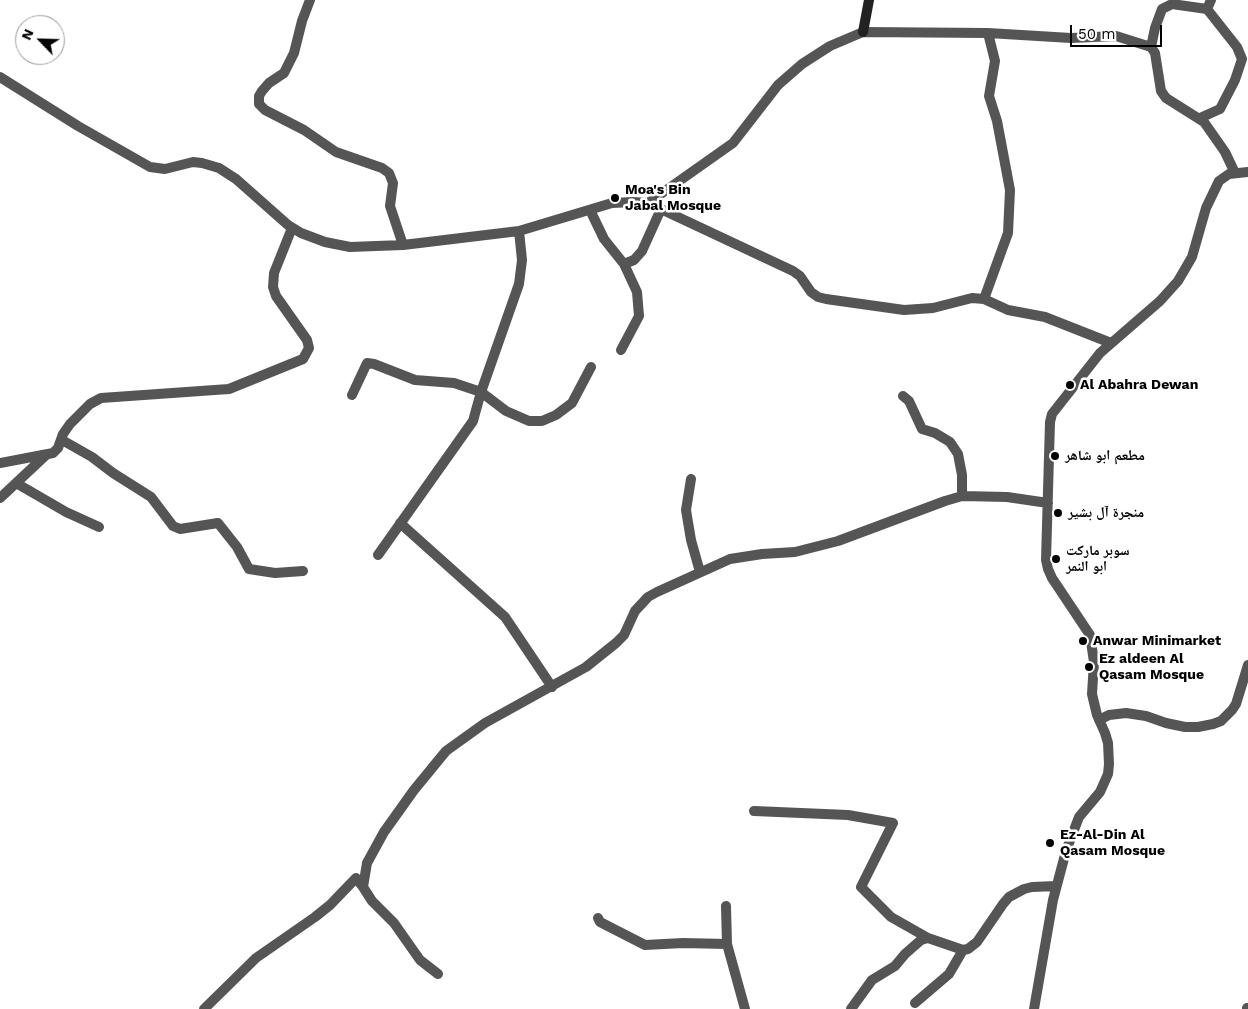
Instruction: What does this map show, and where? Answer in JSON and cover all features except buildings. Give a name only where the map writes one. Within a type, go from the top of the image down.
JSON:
[{"type":"street","points":[[310,0],[302,21],[294,53],[284,73],[269,83],[262,91],[259,104],[264,110],[304,130],[336,152],[382,168],[389,173],[393,182],[390,206],[403,245]]},
{"type":"street","points":[[863,32],[869,0]]},
{"type":"street","points":[[1151,47],[1162,9],[1172,4],[1209,4],[1237,47],[1242,59],[1235,80],[1220,109],[1200,118]]},
{"type":"street","points":[[648,203],[733,143],[778,85],[802,64],[830,46],[863,32],[988,33],[1071,38],[1116,36],[1151,47],[1156,52],[1161,91],[1166,98],[1200,118],[1224,152],[1235,173]]},
{"type":"street","points":[[984,299],[1008,233],[1010,190],[997,120],[989,96],[995,61],[988,33]]},
{"type":"street","points":[[0,77],[78,126],[150,167],[165,169],[193,162],[211,164],[236,179],[292,228],[313,238],[338,245],[363,247],[403,245],[519,231],[612,203],[648,203],[794,271],[818,297],[904,310],[947,306],[972,298],[984,299],[1008,310],[1045,317],[1111,343]]},
{"type":"street","points":[[1034,1009],[1056,886],[1075,825],[1079,817],[1100,792],[1108,774],[1110,754],[1092,694],[1094,662],[1090,636],[1048,569],[1046,560],[1050,422],[1052,414],[1094,360],[1160,301],[1186,269],[1197,244],[1206,208],[1219,182],[1224,176],[1248,172]]},
{"type":"street","points":[[624,264],[634,260],[642,251],[661,209]]},
{"type":"street","points":[[590,210],[604,239],[624,264],[637,292],[639,316],[621,350]]},
{"type":"street","points":[[0,462],[53,453],[58,448],[63,434],[70,424],[90,404],[101,398],[229,388],[303,359],[309,348],[307,340],[276,296],[273,287],[274,273],[292,228]]},
{"type":"street","points":[[378,554],[473,421],[481,392],[519,284],[522,260],[519,231]]},
{"type":"street","points":[[352,395],[367,363],[415,380],[454,383],[481,392],[506,411],[528,421],[542,420],[556,416],[572,403],[591,367]]},
{"type":"street","points":[[903,396],[909,401],[922,429],[935,433],[950,442],[958,454],[962,475],[962,496]]},
{"type":"street","points":[[62,440],[144,491],[156,503],[173,526],[180,529],[218,523],[237,546],[249,569],[276,573],[303,570]]},
{"type":"street","points":[[0,498],[47,455]]},
{"type":"street","points":[[691,479],[686,510],[691,540],[700,572]]},
{"type":"street","points":[[16,483],[66,512],[99,527]]},
{"type":"street","points":[[363,887],[367,863],[384,832],[414,790],[446,751],[485,723],[586,667],[624,635],[636,611],[648,597],[730,559],[762,554],[795,552],[838,541],[962,496],[1006,497],[1048,503]]},
{"type":"street","points":[[400,523],[505,617],[552,687]]},
{"type":"street","points":[[1099,720],[1109,715],[1126,713],[1146,716],[1185,727],[1213,724],[1221,721],[1232,710],[1238,699],[1248,665]]},
{"type":"street","points":[[754,812],[848,815],[893,823],[861,887],[891,917],[928,938],[963,950]]},
{"type":"street","points":[[362,869],[363,887]]},
{"type":"street","points":[[204,1009],[256,958],[315,917],[356,878],[372,901],[394,923],[420,960],[438,974]]},
{"type":"street","points":[[915,1003],[949,974],[963,950],[977,942],[1009,897],[1032,887],[1056,886]]},
{"type":"street","points":[[726,906],[727,944],[745,1009]]},
{"type":"street","points":[[598,918],[600,922],[645,946],[683,943],[727,944]]},
{"type":"street","points":[[851,1009],[872,980],[891,970],[904,954],[921,940],[928,938]]},
{"type":"place","name":"Moa's Bin Jabal Mosque","points":[[615,198]]},
{"type":"place","name":"Al Abahra Dewan","points":[[1070,385]]},
{"type":"place","name":"مطعم ابو شاهر","points":[[1055,456]]},
{"type":"place","name":"منجرة آل بشير","points":[[1058,513]]},
{"type":"place","name":"سوبر ماركت ابو النمر","points":[[1056,559]]},
{"type":"place","name":"Anwar Minimarket","points":[[1083,641]]},
{"type":"place","name":"Ez aldeen Al Qasam Mosque","points":[[1089,667]]},
{"type":"place","name":"Ez-Al-Din Al Qasam Mosque","points":[[1050,843]]}]
